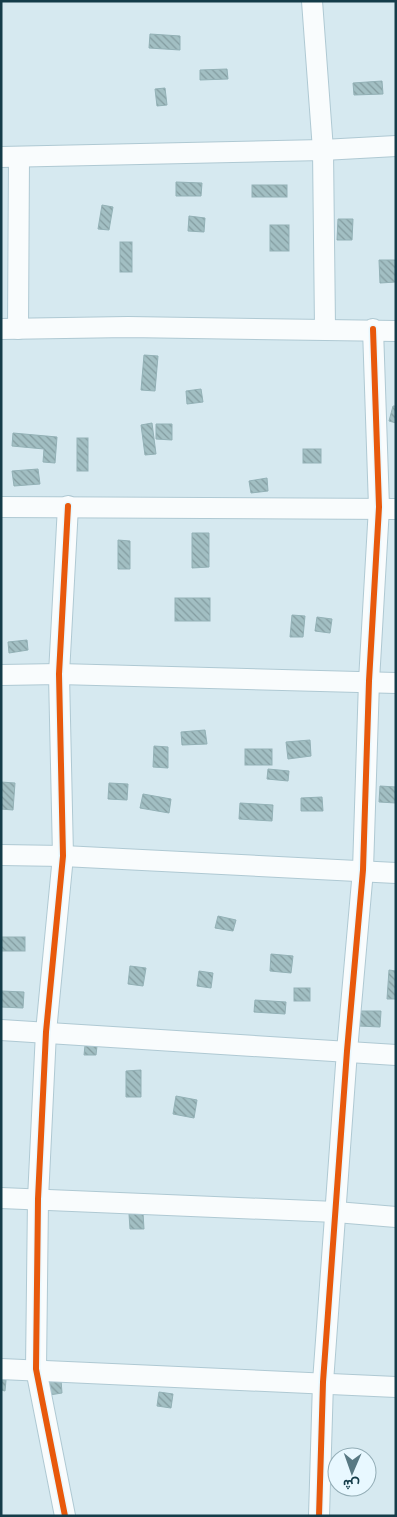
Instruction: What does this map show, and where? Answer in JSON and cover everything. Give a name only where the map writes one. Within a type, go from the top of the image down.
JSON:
[{"type":"street","points":[[312,1],[323,150],[325,328]]},
{"type":"street","points":[[396,146],[323,150],[10,157],[10,329],[325,328],[396,331]]},
{"type":"street","points":[[319,1516],[323,1382],[347,1051],[363,870],[369,681],[387,508],[373,329]]},
{"type":"street","points":[[65,1516],[36,1369],[38,1199],[46,1032],[63,856],[60,674],[68,506]]},
{"type":"street","points":[[1,507],[387,508]]},
{"type":"street","points":[[1,675],[60,674],[396,683]]},
{"type":"street","points":[[1,855],[63,856],[396,873]]},
{"type":"street","points":[[1,1030],[396,1055]]},
{"type":"street","points":[[1,1198],[336,1212],[396,1217]]},
{"type":"street","points":[[1,1369],[323,1382],[396,1387]]},
{"type":"building","points":[[150,34],[180,36],[180,50],[149,48]]},
{"type":"building","points":[[227,69],[228,79],[200,80],[200,70]]},
{"type":"building","points":[[382,81],[383,94],[354,95],[353,83]]},
{"type":"building","points":[[165,88],[167,105],[157,106],[155,89]]},
{"type":"building","points":[[176,182],[202,183],[201,196],[176,196]]},
{"type":"building","points":[[252,185],[287,185],[287,197],[252,197]]},
{"type":"building","points":[[102,205],[113,207],[109,230],[98,229]]},
{"type":"building","points":[[189,216],[205,218],[204,232],[188,231]]},
{"type":"building","points":[[338,219],[353,219],[352,240],[337,240]]},
{"type":"building","points":[[270,225],[289,225],[289,251],[270,251]]},
{"type":"building","points":[[120,242],[132,242],[132,272],[120,272]]},
{"type":"building","points":[[379,260],[396,260],[396,282],[380,283]]},
{"type":"building","points":[[144,355],[158,356],[155,391],[141,390]]},
{"type":"building","points":[[201,389],[203,402],[187,404],[186,391]]},
{"type":"building","points":[[393,406],[396,406],[396,423],[389,421]]},
{"type":"building","points":[[152,423],[156,454],[145,455],[141,425]]},
{"type":"building","points":[[156,424],[172,424],[172,440],[156,439]]},
{"type":"building","points":[[13,433],[57,437],[55,463],[43,462],[44,449],[12,446]]},
{"type":"building","points":[[77,438],[88,438],[88,471],[77,471]]},
{"type":"building","points":[[303,449],[321,449],[321,463],[303,463]]},
{"type":"building","points":[[38,469],[40,484],[14,486],[12,471]]},
{"type":"building","points":[[267,478],[268,491],[251,493],[249,481]]},
{"type":"building","points":[[192,533],[209,533],[209,567],[192,568]]},
{"type":"building","points":[[118,540],[130,541],[130,569],[118,569]]},
{"type":"building","points":[[175,598],[210,598],[210,621],[175,621]]},
{"type":"building","points":[[292,615],[305,616],[303,637],[290,637]]},
{"type":"building","points":[[317,617],[332,619],[330,633],[315,631]]},
{"type":"building","points":[[27,640],[28,650],[9,653],[8,642]]},
{"type":"building","points":[[205,730],[207,744],[182,745],[181,732]]},
{"type":"building","points":[[310,740],[311,756],[288,759],[286,742]]},
{"type":"building","points":[[154,746],[168,747],[168,768],[153,767]]},
{"type":"building","points":[[245,749],[272,749],[272,765],[245,765]]},
{"type":"building","points":[[268,769],[289,771],[288,781],[267,779]]},
{"type":"building","points":[[1,782],[15,783],[13,810],[1,809]]},
{"type":"building","points":[[109,783],[128,784],[127,800],[108,799]]},
{"type":"building","points":[[380,786],[396,787],[396,803],[379,802]]},
{"type":"building","points":[[143,794],[171,799],[169,813],[140,808]]},
{"type":"building","points":[[322,797],[323,811],[301,811],[301,798]]},
{"type":"building","points":[[240,803],[273,805],[272,821],[239,819]]},
{"type":"building","points":[[218,916],[236,920],[233,931],[215,928]]},
{"type":"building","points":[[1,937],[25,937],[25,951],[1,951]]},
{"type":"building","points":[[271,954],[293,956],[291,973],[270,971]]},
{"type":"building","points":[[130,966],[146,968],[143,986],[128,984]]},
{"type":"building","points":[[389,970],[396,971],[396,999],[387,999]]},
{"type":"building","points":[[199,971],[213,973],[211,988],[197,986]]},
{"type":"building","points":[[294,988],[310,988],[310,1001],[294,1001]]},
{"type":"building","points":[[1,991],[24,992],[23,1008],[1,1007]]},
{"type":"building","points":[[255,1000],[286,1002],[285,1014],[254,1012]]},
{"type":"building","points":[[360,1011],[381,1011],[380,1027],[359,1026]]},
{"type":"building","points":[[86,1036],[98,1037],[96,1055],[84,1055]]},
{"type":"building","points":[[141,1070],[141,1097],[126,1097],[126,1071]]},
{"type":"building","points":[[176,1096],[197,1100],[194,1118],[173,1114]]},
{"type":"building","points":[[143,1213],[144,1229],[130,1229],[129,1214]]},
{"type":"building","points":[[1,1380],[6,1380],[5,1391],[1,1390]]},
{"type":"building","points":[[61,1380],[62,1393],[43,1396],[42,1382]]},
{"type":"building","points":[[159,1392],[173,1394],[171,1408],[157,1406]]},
{"type":"cycle path","points":[[319,1516],[323,1382],[347,1051],[363,870],[369,681],[379,507],[373,329]]},
{"type":"cycle path","points":[[65,1516],[36,1369],[38,1199],[46,1032],[63,856],[59,674],[68,506]]}]
